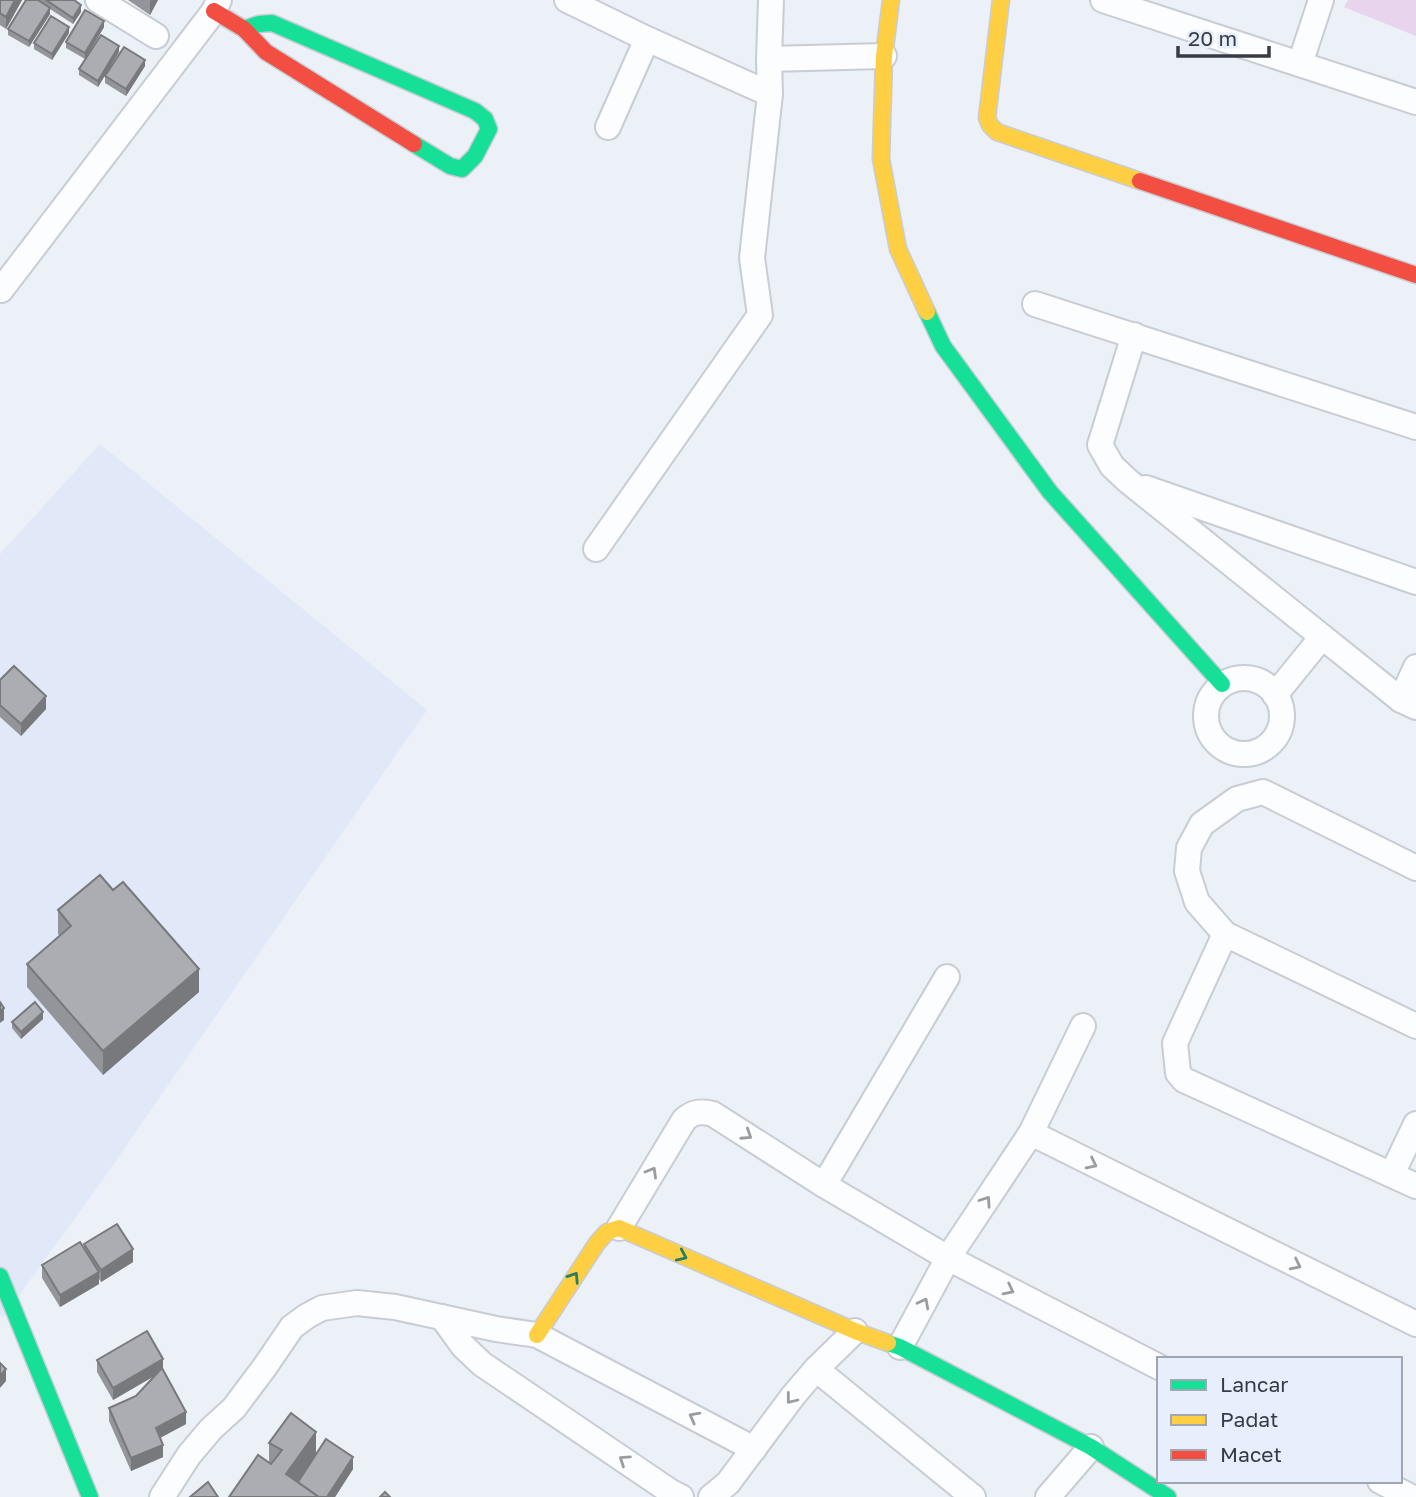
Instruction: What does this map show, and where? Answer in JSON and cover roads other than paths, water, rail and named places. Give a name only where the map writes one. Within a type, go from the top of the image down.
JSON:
[{"type":"street","points":[[98,0],[156,36]]},
{"type":"street","points":[[566,0],[647,40],[770,94]]},
{"type":"street","points":[[596,549],[760,314],[752,258],[770,94],[771,0]]},
{"type":"street","points":[[891,0],[884,56],[881,159],[898,249],[943,346],[1050,492],[1222,684]]},
{"type":"street","points":[[1001,0],[987,118],[997,132],[1416,275]]},
{"type":"street","points":[[1103,0],[1416,102]]},
{"type":"street","points":[[1300,64],[1321,0]]},
{"type":"street","points":[[1,290],[217,5],[266,52],[450,166],[462,169],[473,160],[482,146],[489,129],[485,119],[475,111],[272,23],[244,29]]},
{"type":"street","points":[[608,127],[647,40]]},
{"type":"street","points":[[769,59],[884,56]]},
{"type":"street","points":[[1035,304],[1416,427]]},
{"type":"street","points":[[1134,335],[1100,445],[1112,466],[1408,704],[1416,667]]},
{"type":"street","points":[[1128,481],[1416,582]]},
{"type":"street","points":[[1275,695],[1322,637]]},
{"type":"street","points":[[1247,677],[1260,681],[1271,689],[1279,700],[1281,726],[1276,738],[1266,747],[1254,753],[1241,754],[1217,743],[1209,732],[1207,706],[1212,694],[1222,684],[1234,678],[1247,677]]},
{"type":"street","points":[[1254,753],[1263,792]]},
{"type":"street","points":[[1416,868],[1263,792],[1237,799],[1202,824],[1189,848],[1187,871],[1197,902],[1225,934],[1416,1026]]},
{"type":"street","points":[[1225,934],[1175,1043],[1178,1073],[1184,1080],[1416,1186]]},
{"type":"street","points":[[824,1185],[947,977]]},
{"type":"street","points":[[900,1347],[948,1258],[1031,1133],[1083,1026]]},
{"type":"street","points":[[537,1335],[597,1242],[607,1232],[619,1228],[678,1128],[690,1115],[698,1112],[713,1114],[824,1185],[948,1258],[1157,1366]]},
{"type":"street","points":[[1392,1174],[1416,1124]]},
{"type":"street","points":[[1031,1133],[1416,1324]]},
{"type":"street","points":[[619,1228],[855,1331],[900,1347],[1091,1447],[1168,1497]]},
{"type":"street","points":[[0,1276],[90,1497]]},
{"type":"street","points":[[162,1497],[189,1455],[234,1408],[292,1327],[307,1315],[322,1308],[357,1303],[395,1307],[537,1335],[754,1450]]},
{"type":"street","points":[[442,1317],[463,1346],[482,1364],[681,1497]]},
{"type":"street","points":[[711,1497],[728,1483],[816,1369],[855,1331]]},
{"type":"street","points":[[816,1369],[973,1497]]},
{"type":"street","points":[[1048,1497],[1091,1447]]},
{"type":"street","points":[[1384,1483],[1411,1497]]}]
